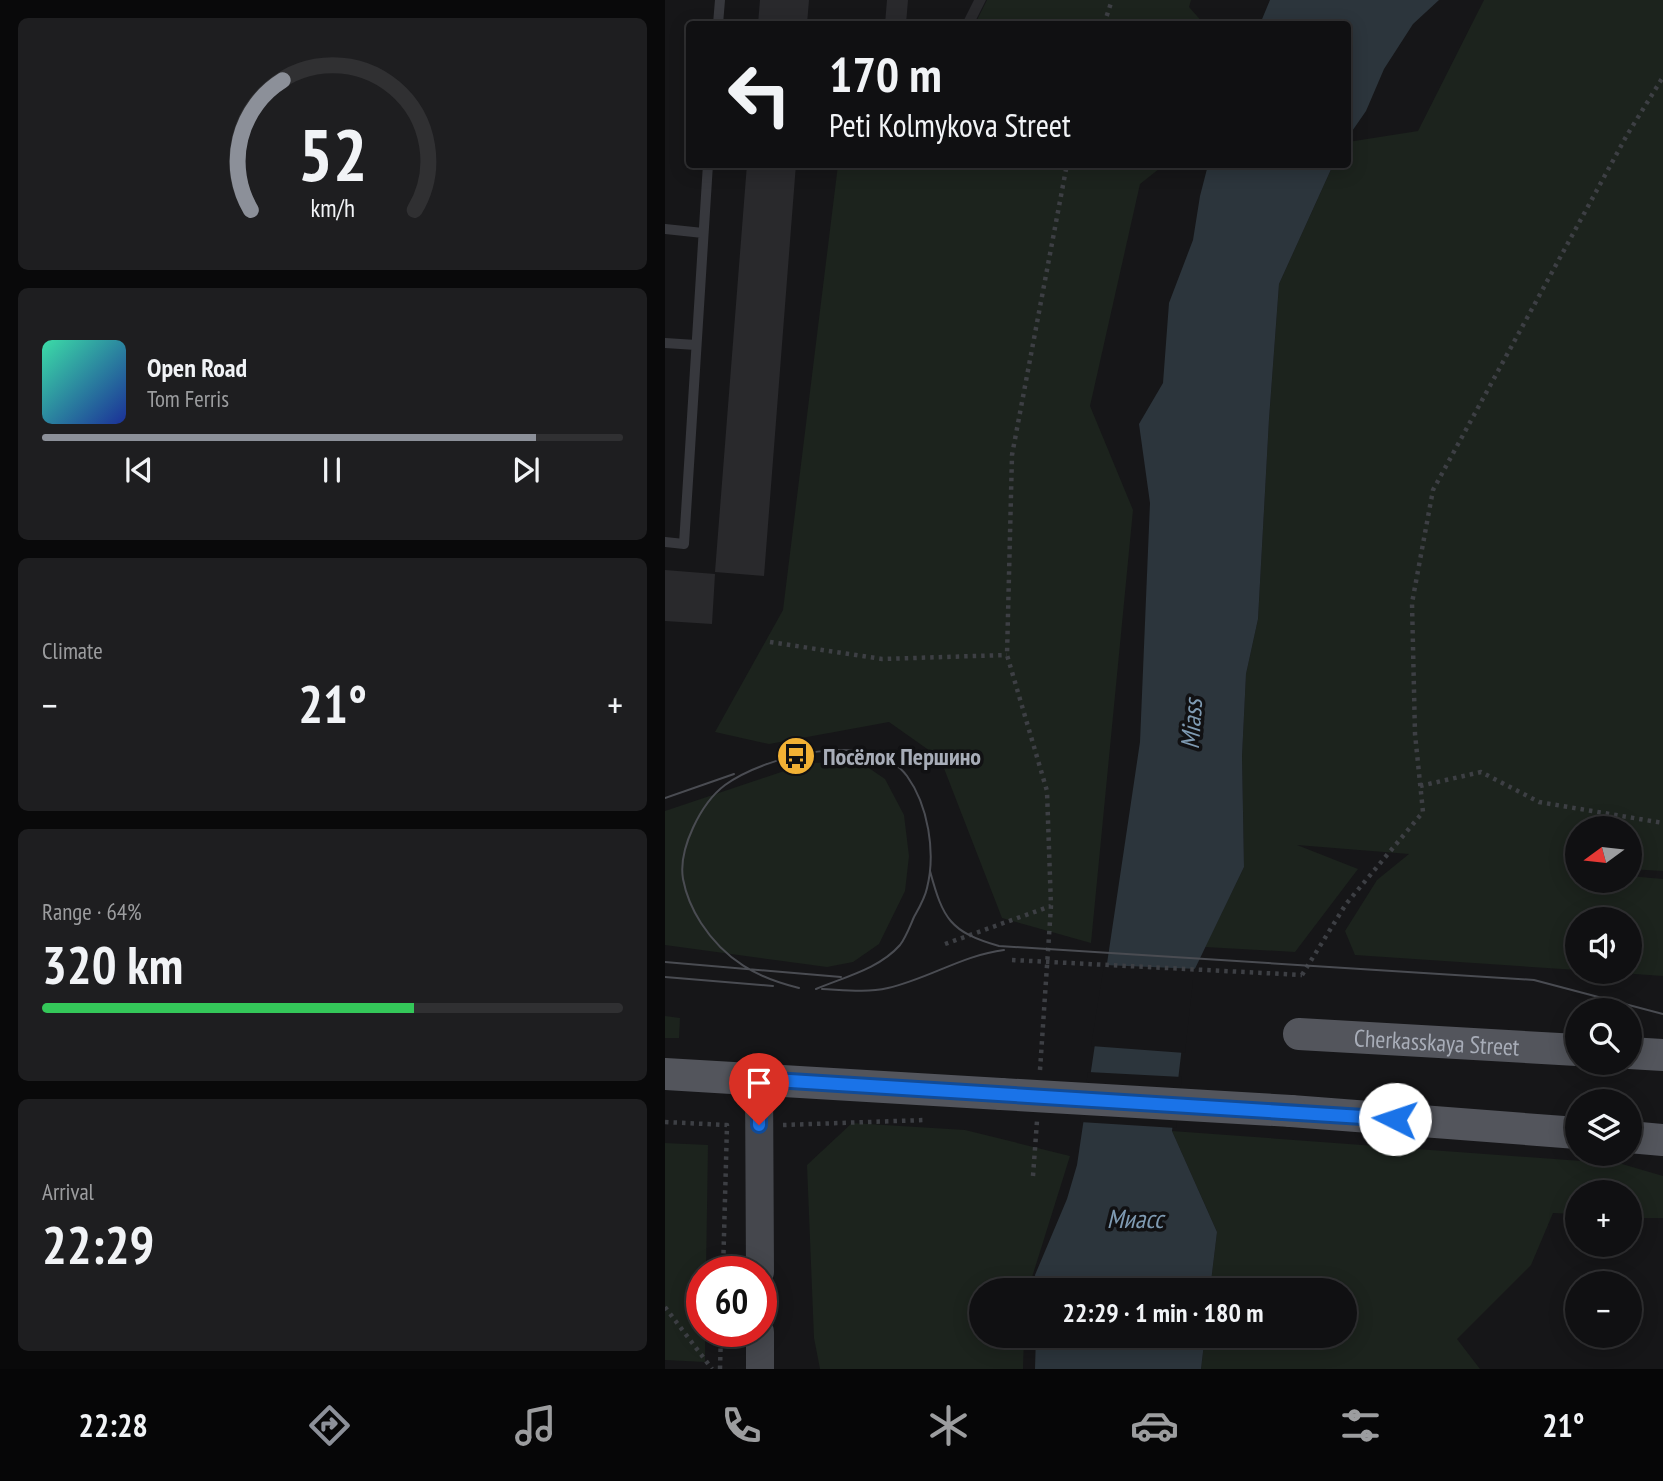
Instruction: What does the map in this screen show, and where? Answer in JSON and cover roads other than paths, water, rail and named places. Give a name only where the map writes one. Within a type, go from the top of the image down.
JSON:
[{"type":"main road","name":"Cherkasskaya Street","points":[[1299,1034],[1565,1049]]},
{"type":"main road","points":[[1642,1054],[1663,1055]]},
{"type":"main road","points":[[665,1061],[696,1076]]},
{"type":"main road","points":[[665,1074],[1291,1111],[1565,1132]]},
{"type":"main road","points":[[759,1079],[760,1256]]},
{"type":"main road","points":[[1642,1138],[1663,1140]]},
{"type":"main road","points":[[760,1347],[760,1369]]},
{"type":"lane","points":[[718,21],[720,0]]},
{"type":"lane","points":[[665,542],[684,544],[708,168]]},
{"type":"lane","points":[[665,229],[703,233]]},
{"type":"lane","points":[[665,343],[696,345]]},
{"type":"water","points":[[1270,0],[1439,0],[1413,24],[1384,69],[1366,111],[1351,133],[1351,21],[1261,21]]},
{"type":"water","name":"Миасс","points":[[1207,168],[1332,168],[1279,284],[1258,619],[1246,674],[1242,756],[1244,867],[1190,979],[1172,1131],[1217,1232],[1211,1278],[1035,1278],[1067,1199],[1077,1165],[1140,742],[1150,503],[1139,424],[1163,383],[1169,303],[1193,240]]},
{"type":"water","points":[[1036,1348],[1203,1348],[1201,1369],[1035,1369]]},
{"type":"tram line","points":[[799,988],[769,979],[743,966],[710,936],[695,912],[684,885],[684,854],[693,828],[708,803],[725,785],[743,774],[791,757],[817,752],[844,750],[869,753],[890,761],[907,776],[920,801],[930,844],[927,888],[904,939],[892,953],[861,972],[816,989]]},
{"type":"tram line","points":[[665,798],[734,774]]},
{"type":"tram line","points":[[930,871],[939,901],[951,921],[969,935],[999,946],[1534,980],[1663,1014]]},
{"type":"tram line","points":[[822,989],[880,990],[974,957],[1004,950]]},
{"type":"tram line","points":[[665,962],[841,977]]},
{"type":"tram line","points":[[665,977],[773,986]]},
{"type":"place","name":"Посёлок Першино","points":[[796,756]]},
{"type":"water label","name":"Miass","points":[[1191,724]]}]
